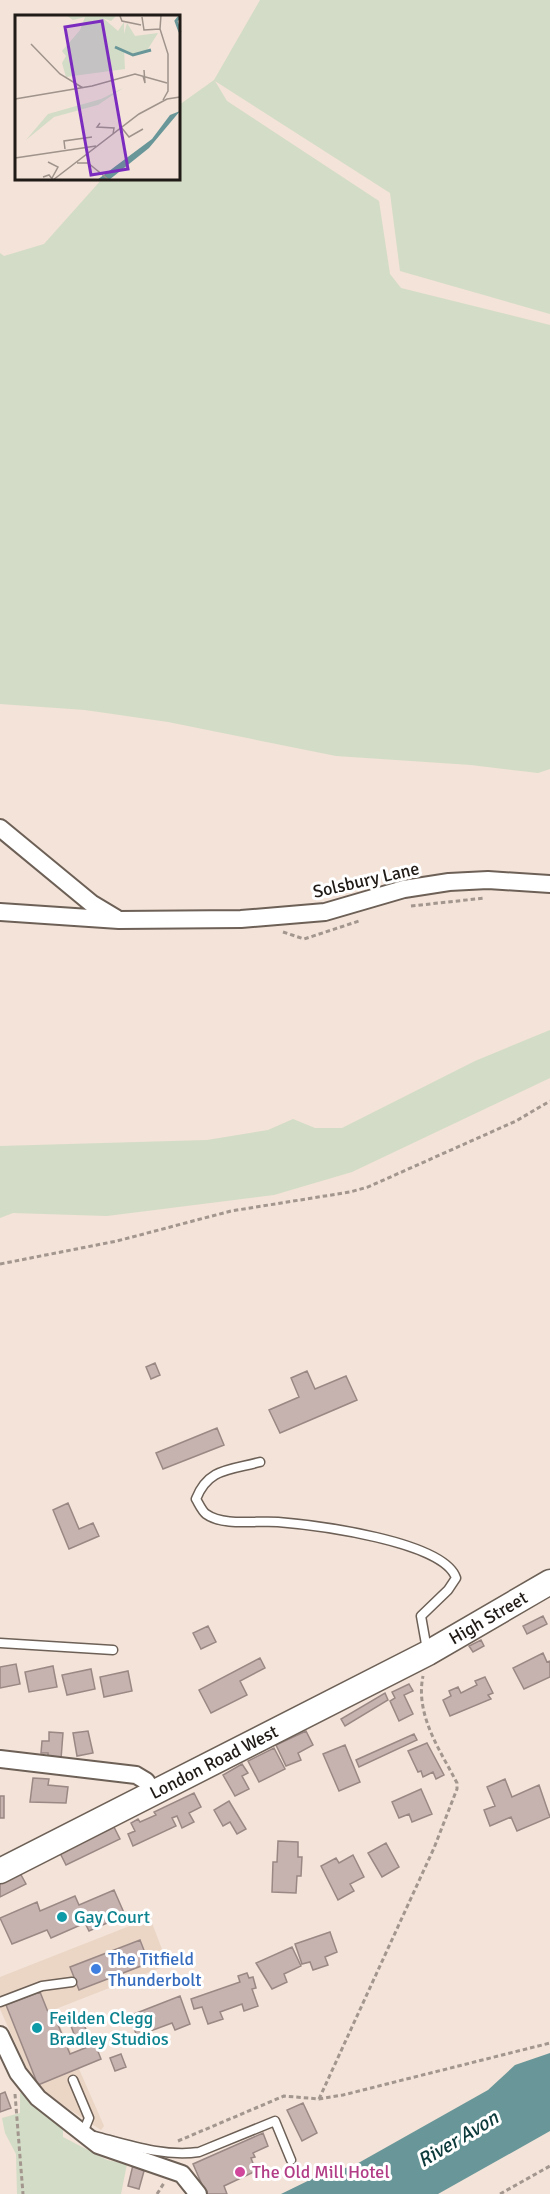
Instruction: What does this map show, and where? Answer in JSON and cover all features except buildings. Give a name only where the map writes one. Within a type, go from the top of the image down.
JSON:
[{"type":"street","points":[[0,828],[91,903],[119,920]]},
{"type":"street","name":"Solsbury Lane","points":[[0,912],[119,920],[241,919],[325,912],[404,889],[449,882],[488,880],[550,884]]},
{"type":"street","name":"High Street","points":[[422,1665],[550,1582]]},
{"type":"street","name":"London Road West","points":[[0,1871],[422,1665]]},
{"type":"street","points":[[0,1759],[130,1774],[146,1781],[154,1794]]},
{"type":"street","points":[[0,2035],[18,2073],[38,2098],[81,2133],[98,2145],[182,2174],[198,2194]]},
{"type":"lane","points":[[260,1462],[210,1475],[202,1484],[196,1499],[205,1514],[221,1520],[278,1522],[401,1542],[428,1552],[453,1570],[456,1578],[448,1590],[421,1616],[426,1644],[422,1665]]},
{"type":"lane","points":[[0,1642],[113,1650]]},
{"type":"lane","points":[[0,2002],[42,1986],[72,1982]]},
{"type":"lane","points":[[73,2080],[89,2118],[81,2133],[175,2153],[199,2152],[275,2121],[291,2160]]},
{"type":"path","points":[[409,906],[486,898]]},
{"type":"path","points":[[304,939],[367,918]]},
{"type":"path","points":[[0,1264],[117,1241],[231,1211],[359,1189],[516,1121],[550,1101]]},
{"type":"path","points":[[319,2099],[434,1848],[457,1789],[457,1783],[424,1714],[421,1700],[422,1665]]},
{"type":"path","points":[[175,2153],[180,2138],[284,2096],[319,2099],[550,2043]]},
{"type":"path","points":[[18,2073],[13,2084],[24,2194]]},
{"type":"path","points":[[500,2194],[550,2166]]},
{"type":"path","points":[[157,2194],[166,2179]]},
{"type":"shaded area","points":[[150,1918],[168,1965],[53,2010],[104,2126],[101,2130],[35,2087],[0,2009],[0,1977]]},
{"type":"green space","points":[[260,0],[550,0],[550,314],[400,271],[390,193],[215,81],[227,101],[379,201],[390,274],[401,288],[550,325],[550,769],[538,773],[471,765],[336,756],[168,722],[85,710],[0,704],[0,253],[4,256],[44,244],[101,180],[180,180],[180,104],[214,80]]},
{"type":"green space","points":[[550,1030],[550,1078],[352,1172],[274,1195],[107,1216],[13,1213],[0,1218],[0,1146],[207,1140],[268,1130],[293,1119],[315,1128],[342,1128],[475,1061]]},
{"type":"green space","points":[[25,2090],[63,2121],[63,2137],[107,2160],[127,2164],[121,2194],[17,2194],[16,2154],[5,2133],[2,2118],[20,2113],[20,2093]]},
{"type":"water","name":"River Avon","points":[[550,2053],[550,2131],[438,2194],[281,2194],[322,2174],[353,2166],[488,2090],[515,2065]]},
{"type":"place","name":"Gay Court","points":[[62,1917]]},
{"type":"place","name":"The Titfield Thunderbolt","points":[[96,1969]]},
{"type":"place","name":"Feilden Clegg Bradley Studios","points":[[37,2028]]},
{"type":"place","name":"The Old Mill Hotel","points":[[240,2172]]}]
